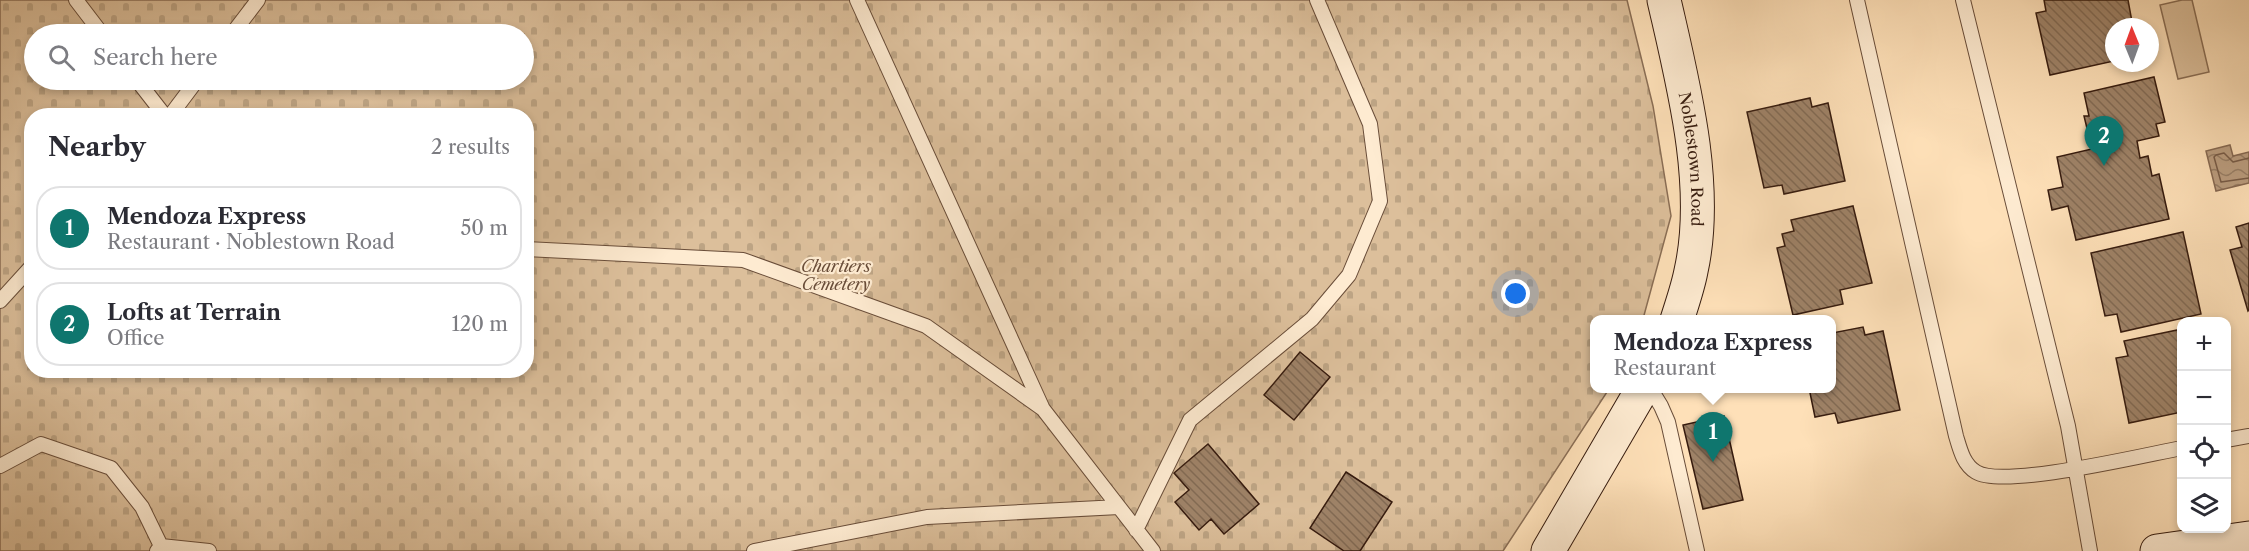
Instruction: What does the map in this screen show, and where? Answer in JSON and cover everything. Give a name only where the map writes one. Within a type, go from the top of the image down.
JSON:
[{"type":"main road","name":"Noblestown Road","points":[[1664,0],[1688,113],[1695,168],[1697,220],[1692,270],[1678,315]]},
{"type":"main road","points":[[1548,551],[1640,393]]},
{"type":"main road","points":[[2157,551],[2249,538]]},
{"type":"lane","points":[[76,0],[94,24]]},
{"type":"lane","points":[[240,24],[258,0]]},
{"type":"lane","points":[[858,0],[1043,409],[1153,551]]},
{"type":"lane","points":[[1136,530],[1190,420],[1312,319],[1348,275],[1380,201],[1370,124],[1317,0]]},
{"type":"lane","points":[[1857,0],[1953,425],[1963,458],[1976,472],[1995,478],[2025,477],[2177,449]]},
{"type":"lane","points":[[1963,0],[2068,426],[2090,551]]},
{"type":"lane","points":[[145,90],[159,108]]},
{"type":"lane","points":[[176,108],[190,90]]},
{"type":"lane","points":[[534,249],[743,260],[926,326],[1043,409]]},
{"type":"lane","points":[[0,301],[24,276]]},
{"type":"lane","points":[[1653,393],[1668,422],[1697,551]]},
{"type":"lane","points":[[2231,439],[2249,436]]},
{"type":"lane","points":[[0,466],[41,444],[111,468],[142,507],[159,549],[209,551]]},
{"type":"lane","points":[[754,551],[927,517],[1119,507]]},
{"type":"green space","name":"Chartiers Cemetery","points":[[0,0],[1627,0],[1653,106],[1671,216],[1644,315],[1590,315],[1590,393],[1606,393],[1503,551],[0,551]]},
{"type":"green space","points":[[2192,0],[2209,72],[2178,79],[2160,5]]},
{"type":"water","points":[[2230,145],[2233,156],[2249,152],[2249,183],[2216,191],[2206,151]]},
{"type":"building","points":[[2044,0],[2128,0],[2131,18],[2105,18],[2105,63],[2050,75],[2036,13],[2046,11]]},
{"type":"building","points":[[2154,77],[2165,122],[2156,124],[2159,136],[2137,141],[2140,158],[2148,156],[2152,176],[2159,174],[2169,219],[2076,240],[2068,206],[2052,210],[2048,190],[2063,187],[2057,157],[2092,149],[2084,116],[2089,116],[2084,93]]},
{"type":"building","points":[[1810,98],[1812,107],[1828,103],[1845,181],[1784,194],[1782,185],[1764,188],[1747,112]]},
{"type":"building","points":[[1853,206],[1872,283],[1840,290],[1843,304],[1793,315],[1777,248],[1785,246],[1782,234],[1794,231],[1791,220]]},
{"type":"building","points":[[2249,223],[2248,311],[2230,250],[2242,247],[2236,227]]},
{"type":"building","points":[[2183,232],[2201,314],[2177,317],[2177,319],[2121,332],[2117,314],[2105,316],[2091,253]]},
{"type":"building","points":[[1863,327],[1865,335],[1883,331],[1900,410],[1838,423],[1835,413],[1815,417],[1810,393],[1836,393],[1836,332]]},
{"type":"building","points":[[2177,330],[2177,413],[2129,423],[2116,358],[2128,356],[2124,341]]},
{"type":"building","points":[[1300,352],[1330,377],[1294,420],[1264,395]]},
{"type":"building","points":[[1724,416],[1743,500],[1703,509],[1683,425]]},
{"type":"building","points":[[1208,444],[1259,504],[1224,534],[1211,519],[1199,530],[1175,502],[1189,490],[1174,473]]},
{"type":"building","points":[[1346,472],[1392,502],[1360,551],[1344,551],[1310,528]]},
{"type":"place","name":"Lofts at Terrain","points":[[2104,166]]},
{"type":"place","name":"Mendoza Express","points":[[1713,462]]}]
